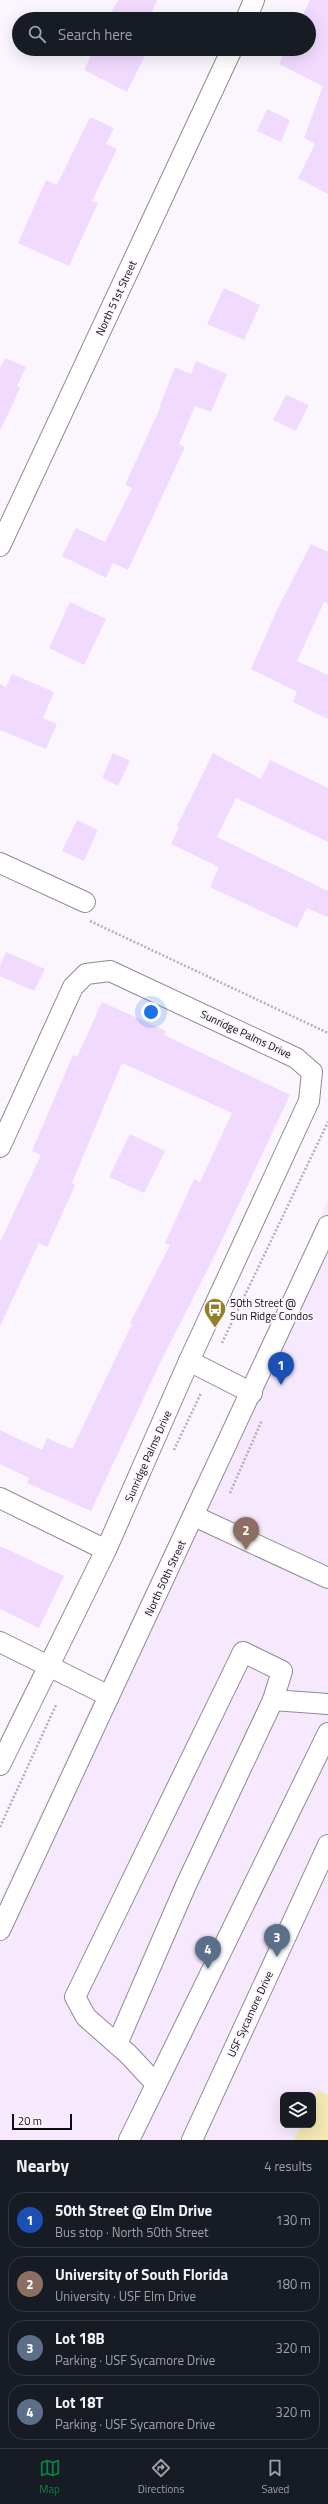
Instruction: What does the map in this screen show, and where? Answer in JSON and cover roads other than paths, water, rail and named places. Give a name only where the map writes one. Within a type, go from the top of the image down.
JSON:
[{"type":"street","points":[[249,12],[254,0]]},
{"type":"street","name":"North 51st Street","points":[[0,546],[229,56]]},
{"type":"street","points":[[0,863],[86,911]]},
{"type":"street","name":"Sunridge Palms Drive","points":[[0,1147],[73,987],[86,974],[110,971],[296,1058],[312,1072],[309,1101],[189,1361],[106,1550],[0,1765]]},
{"type":"street","name":"North 50th Street","points":[[0,1930],[252,1393],[328,1226]]},
{"type":"street","points":[[189,1361],[252,1393]]},
{"type":"street","points":[[0,1498],[106,1550]]},
{"type":"street","points":[[194,1516],[328,1578]]},
{"type":"street","points":[[0,1642],[109,1696]]},
{"type":"street","points":[[117,2044],[186,1885],[273,1700],[282,1671],[243,1652],[75,1997],[86,2017],[117,2044],[156,2084]]},
{"type":"street","points":[[273,1700],[328,1704]]},
{"type":"street","points":[[129,2140],[328,1734]]},
{"type":"street","name":"USF Sycamore Drive","points":[[192,2140],[328,1845]]},
{"type":"place","name":"50th Street @ Sun Ridge Condos","points":[[215,1328]]},
{"type":"place","name":"50th Street @ Elm Drive","points":[[281,1385]]},
{"type":"place","name":"University of South Florida","points":[[246,1550]]},
{"type":"place","name":"Lot 18B","points":[[277,1957]]},
{"type":"place","name":"Lot 18T","points":[[208,1969]]}]
